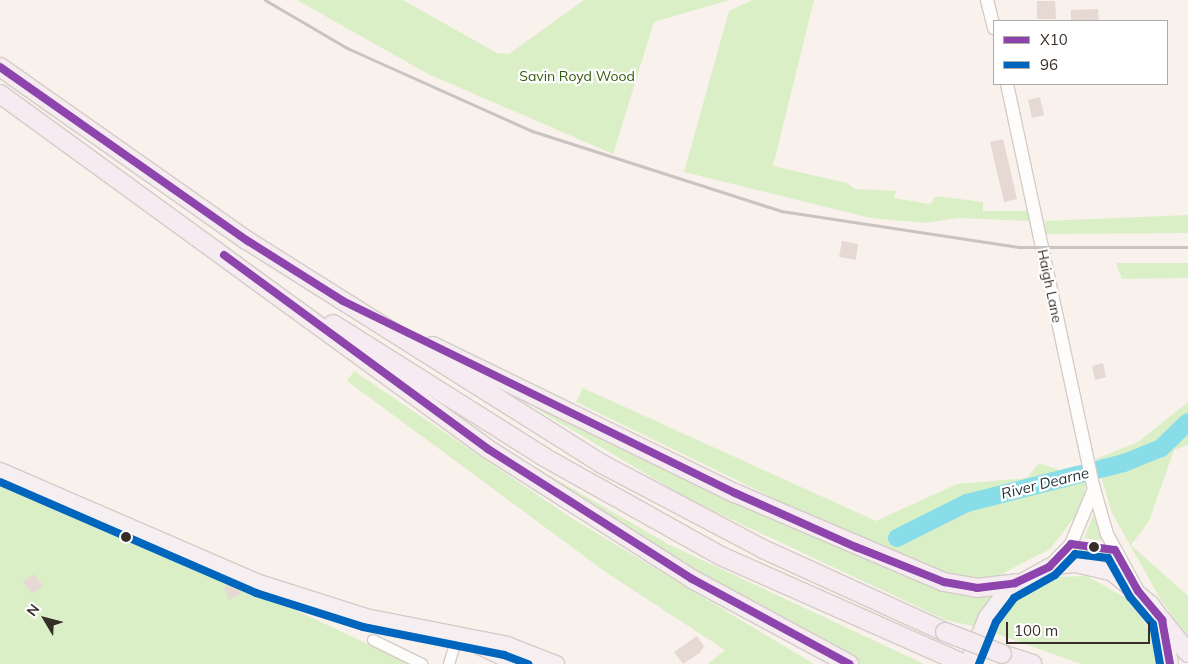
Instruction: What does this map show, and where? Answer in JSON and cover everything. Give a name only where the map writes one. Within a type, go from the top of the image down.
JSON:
[{"type":"highway","points":[[0,67],[248,242],[665,500],[945,632],[1032,664]]},
{"type":"highway","points":[[0,94],[233,261],[496,455],[692,579],[849,664]]},
{"type":"highway","points":[[233,261],[631,507],[730,560],[936,653],[967,664],[992,608],[1015,583]]},
{"type":"highway","points":[[343,301],[735,493],[856,547],[944,582],[977,588],[1015,583],[1049,567],[1096,568],[1138,591],[1188,653]]},
{"type":"highway","points":[[0,471],[258,583],[366,617],[507,645],[556,664]]},
{"type":"highway","points":[[1162,620],[1170,664]]},
{"type":"highway","points":[[458,635],[518,664]]},
{"type":"street","points":[[988,0],[993,23]]},
{"type":"street","name":"Haigh Lane","points":[[1006,85],[1094,486],[1107,534],[1138,591]]},
{"type":"street","points":[[1049,567],[1071,544],[1094,486]]},
{"type":"street","points":[[449,664],[458,635]]},
{"type":"street","points":[[373,640],[422,664]]},
{"type":"green space","name":"Savin Royd Wood","points":[[297,0],[403,0],[497,53],[509,54],[584,0],[729,0],[654,22],[613,154],[428,74]]},
{"type":"green space","points":[[753,0],[814,0],[773,166],[847,183],[855,189],[896,191],[894,198],[930,204],[936,196],[983,202],[983,211],[1028,211],[1029,221],[959,218],[925,223],[871,218],[684,172],[729,11]]},
{"type":"green space","points":[[1188,215],[1188,233],[1046,234],[1045,221]]},
{"type":"green space","points":[[1116,263],[1188,263],[1188,278],[1122,279]]},
{"type":"green space","points":[[354,371],[570,517],[814,664],[708,664],[725,650],[607,573],[347,381]]},
{"type":"green space","points":[[493,383],[666,471],[905,577],[999,593],[973,626],[946,620],[690,500]]},
{"type":"green space","points":[[583,388],[876,521],[957,484],[1027,478],[1039,463],[1086,480],[1084,496],[1080,510],[1050,549],[982,584],[957,581],[808,515],[576,402]]},
{"type":"green space","points":[[1188,402],[1188,445],[1174,450],[1149,521],[1131,545],[1188,596],[1188,636],[1162,602],[1112,513],[1096,459],[1138,442]]},
{"type":"green space","points":[[492,442],[668,544],[924,664],[859,664],[704,581]]},
{"type":"green space","points":[[0,475],[184,558],[411,664],[0,664]]},
{"type":"green space","points":[[1095,511],[1104,541],[1084,538]]},
{"type":"green space","points":[[1088,548],[1106,553],[1121,570],[1065,559],[1072,552]]},
{"type":"green space","points":[[1087,576],[1131,601],[1154,638],[1157,664],[1081,664],[992,632],[1014,596],[1030,585],[1052,577]]},
{"type":"building","points":[[1037,1],[1055,1],[1056,19],[1037,19]]},
{"type":"building","points":[[1098,9],[1099,20],[1071,20],[1071,10]]},
{"type":"building","points":[[1040,97],[1044,115],[1032,118],[1028,100]]},
{"type":"building","points":[[1003,139],[1017,199],[1004,202],[990,142]]},
{"type":"building","points":[[842,241],[858,244],[856,260],[839,257]]},
{"type":"building","points":[[1103,363],[1106,377],[1095,380],[1092,366]]},
{"type":"building","points":[[34,574],[43,586],[32,594],[23,582]]},
{"type":"building","points":[[234,583],[241,594],[229,600],[224,588]]},
{"type":"building","points":[[697,636],[704,646],[700,653],[683,664],[674,652]]},
{"type":"waterway","name":"River Dearne","points":[[897,538],[967,503],[1124,463],[1161,448],[1188,422]]},
{"type":"railway","points":[[265,0],[347,48],[532,131],[781,211],[1020,247],[1188,247]]},
{"type":"transit line","name":"X10","points":[[0,67],[248,241],[343,301],[735,493],[856,547],[944,582],[977,588],[1015,583],[1049,567],[1071,544],[1115,550],[1138,591],[1162,620],[1170,664]]},
{"type":"transit line","name":"X10","points":[[224,255],[488,449],[692,579],[849,664]]},
{"type":"transit line","name":"96","points":[[0,482],[256,593],[363,627],[504,655],[528,664]]},
{"type":"transit line","name":"96","points":[[979,664],[996,622],[1014,598],[1055,575],[1075,554],[1108,558],[1130,597],[1153,624],[1160,664]]}]
